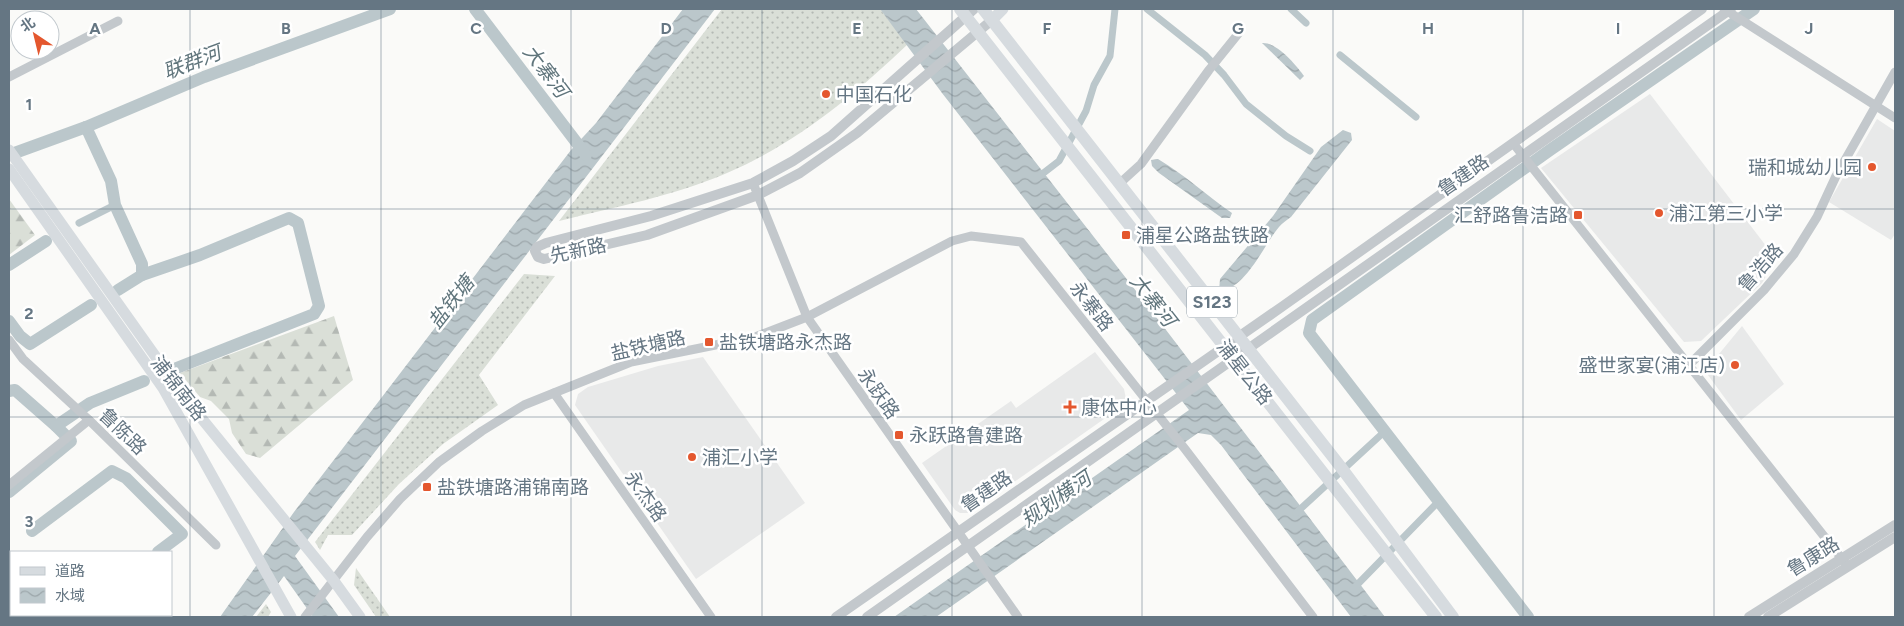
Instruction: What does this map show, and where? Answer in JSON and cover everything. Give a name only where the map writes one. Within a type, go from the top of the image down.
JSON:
[{"type":"main road","name":"浦星公路","points":[[983,9],[1340,466],[1453,617]]},
{"type":"main road","points":[[992,20],[1003,9]]},
{"type":"main road","name":"浦星公路","points":[[967,11],[978,31],[1436,617]]},
{"type":"main road","name":"浦锦南路","points":[[9,150],[14,171],[163,388],[183,421],[255,556],[291,617]]},
{"type":"main road","name":"浦锦南路","points":[[14,171],[180,390],[334,581],[360,617]]},
{"type":"street","name":"鲁建路","points":[[836,617],[1238,337],[1702,9]]},
{"type":"street","name":"鲁建路","points":[[867,617],[1728,10]]},
{"type":"street","points":[[1728,10],[1895,118]]},
{"type":"street","name":"先新路","points":[[967,11],[945,35],[831,136],[793,161],[752,182],[651,216],[546,243],[537,247],[535,251],[538,257],[544,259],[647,235],[758,195],[800,173],[839,147],[992,20]]},
{"type":"street","points":[[9,77],[118,22]]},
{"type":"street","points":[[1119,184],[1141,164],[1209,70],[1238,34]]},
{"type":"street","name":"鲁浩路","points":[[1689,365],[1764,290],[1794,254],[1817,217],[1836,176],[1895,72]]},
{"type":"street","points":[[1513,143],[1845,563]]},
{"type":"street","name":"永跃路","points":[[752,182],[807,317],[1018,617]]},
{"type":"street","name":"盐铁塘路","points":[[305,617],[367,537],[400,499],[440,462],[482,431],[524,405],[631,362],[755,338],[807,317],[952,241],[971,236],[992,237]]},
{"type":"street","name":"永寨路","points":[[992,237],[1021,242],[1185,449],[1313,617]]},
{"type":"street","name":"鲁陈路","points":[[9,340],[23,359],[87,418],[216,545]]},
{"type":"street","name":"永杰路","points":[[554,393],[711,617]]},
{"type":"street","points":[[9,485],[76,430],[87,418]]},
{"type":"street","name":"鲁康路","points":[[1768,617],[1895,525]]},
{"type":"street","name":"鲁康路","points":[[1749,617],[1895,537]]},
{"type":"shaded area","name":"浦江第三小学","points":[[1650,94],[1776,259],[1762,283],[1701,341],[1684,342],[1541,168]]},
{"type":"shaded area","name":"瑞和城幼儿园","points":[[1877,119],[1895,131],[1895,234],[1891,240],[1829,202]]},
{"type":"shaded area","points":[[1742,326],[1784,384],[1741,420],[1705,371]]},
{"type":"shaded area","points":[[1095,352],[1124,389],[1126,399],[1124,405],[970,513],[960,513],[955,510],[922,463],[1011,401],[1016,408]]},
{"type":"shaded area","name":"浦汇小学","points":[[703,357],[805,503],[696,579],[575,405],[578,394],[588,387],[658,366]]},
{"type":"green space","points":[[722,9],[880,9],[908,44],[823,117],[801,133],[753,161],[686,188],[559,221]]},
{"type":"green space","points":[[9,199],[35,235],[9,255]]},
{"type":"green space","points":[[524,274],[555,276],[479,375],[498,405],[443,444],[399,484],[352,535],[328,535],[320,550],[315,542]]},
{"type":"green space","points":[[334,316],[353,380],[260,458],[246,454],[232,433],[229,419],[211,401],[200,397],[180,373]]},
{"type":"green space","points":[[356,568],[390,617],[376,617],[354,585]]},
{"type":"green space","points":[[266,604],[271,612],[268,617],[256,617]]},
{"type":"water","points":[[683,9],[715,9],[295,556],[339,617],[313,617],[284,576],[252,617],[220,617],[294,512],[571,150],[596,123]]},
{"type":"water","points":[[880,9],[916,9],[1147,305],[1385,617],[1351,617],[1221,445],[1211,435],[1198,433],[936,617],[894,617],[1189,410],[942,93]]},
{"type":"water","points":[[1262,43],[1274,46],[1280,50],[1304,76],[1300,80]]},
{"type":"water","points":[[1343,130],[1351,133],[1352,140],[1291,217],[1279,227],[1246,275],[1238,283],[1219,291],[1220,279],[1273,216],[1321,147]]},
{"type":"water","points":[[1158,159],[1232,213],[1230,218],[1222,218],[1159,173],[1152,166],[1151,160]]},
{"type":"waterway","name":"联群河","points":[[9,155],[86,127],[204,77],[390,9]]},
{"type":"waterway","name":"大寨河","points":[[475,9],[586,155]]},
{"type":"waterway","points":[[1037,178],[1059,161],[1086,111],[1094,85],[1110,56],[1115,9]]},
{"type":"waterway","points":[[1147,9],[1205,55],[1224,75],[1246,104],[1286,136],[1310,151]]},
{"type":"waterway","points":[[1291,9],[1306,23]]},
{"type":"waterway","points":[[1528,617],[1309,333],[1312,320],[1550,150],[1754,9]]},
{"type":"waterway","points":[[1340,55],[1416,117]]},
{"type":"waterway","points":[[86,127],[111,181],[115,205],[142,264],[142,275],[118,290]]},
{"type":"waterway","points":[[79,223],[115,205]]},
{"type":"waterway","points":[[142,275],[200,255],[289,218],[298,223],[319,306],[314,314],[174,369]]},
{"type":"waterway","points":[[9,265],[46,241]]},
{"type":"waterway","points":[[9,321],[20,336],[30,344],[91,305]]},
{"type":"waterway","points":[[9,391],[15,390],[56,426],[90,403],[144,381]]},
{"type":"waterway","points":[[9,492],[71,441],[56,426]]},
{"type":"waterway","points":[[1296,513],[1384,432]]},
{"type":"waterway","points":[[32,531],[112,471],[126,478],[182,534],[159,551]]},
{"type":"waterway","points":[[1353,589],[1438,502]]},
{"type":"place","name":"中国石化","points":[[826,94]]},
{"type":"place","name":"瑞和城幼儿园","points":[[1872,167]]},
{"type":"place","name":"浦江第三小学","points":[[1659,213]]},
{"type":"place","name":"汇舒路鲁洁路","points":[[1578,215]]},
{"type":"place","name":"浦星公路盐铁路","points":[[1126,235]]},
{"type":"place","name":"盐铁塘路永杰路","points":[[709,342]]},
{"type":"place","name":"盛世家宴(浦江店)","points":[[1735,365]]},
{"type":"place","name":"康体中心","points":[[1070,407]]},
{"type":"place","name":"永跃路鲁建路","points":[[899,435]]},
{"type":"place","name":"浦汇小学","points":[[692,457]]},
{"type":"place","name":"盐铁塘路浦锦南路","points":[[427,487]]},
{"type":"water label","name":"盐铁塘","points":[[451,302]]},
{"type":"water label","name":"规划横河","points":[[1056,499]]}]
